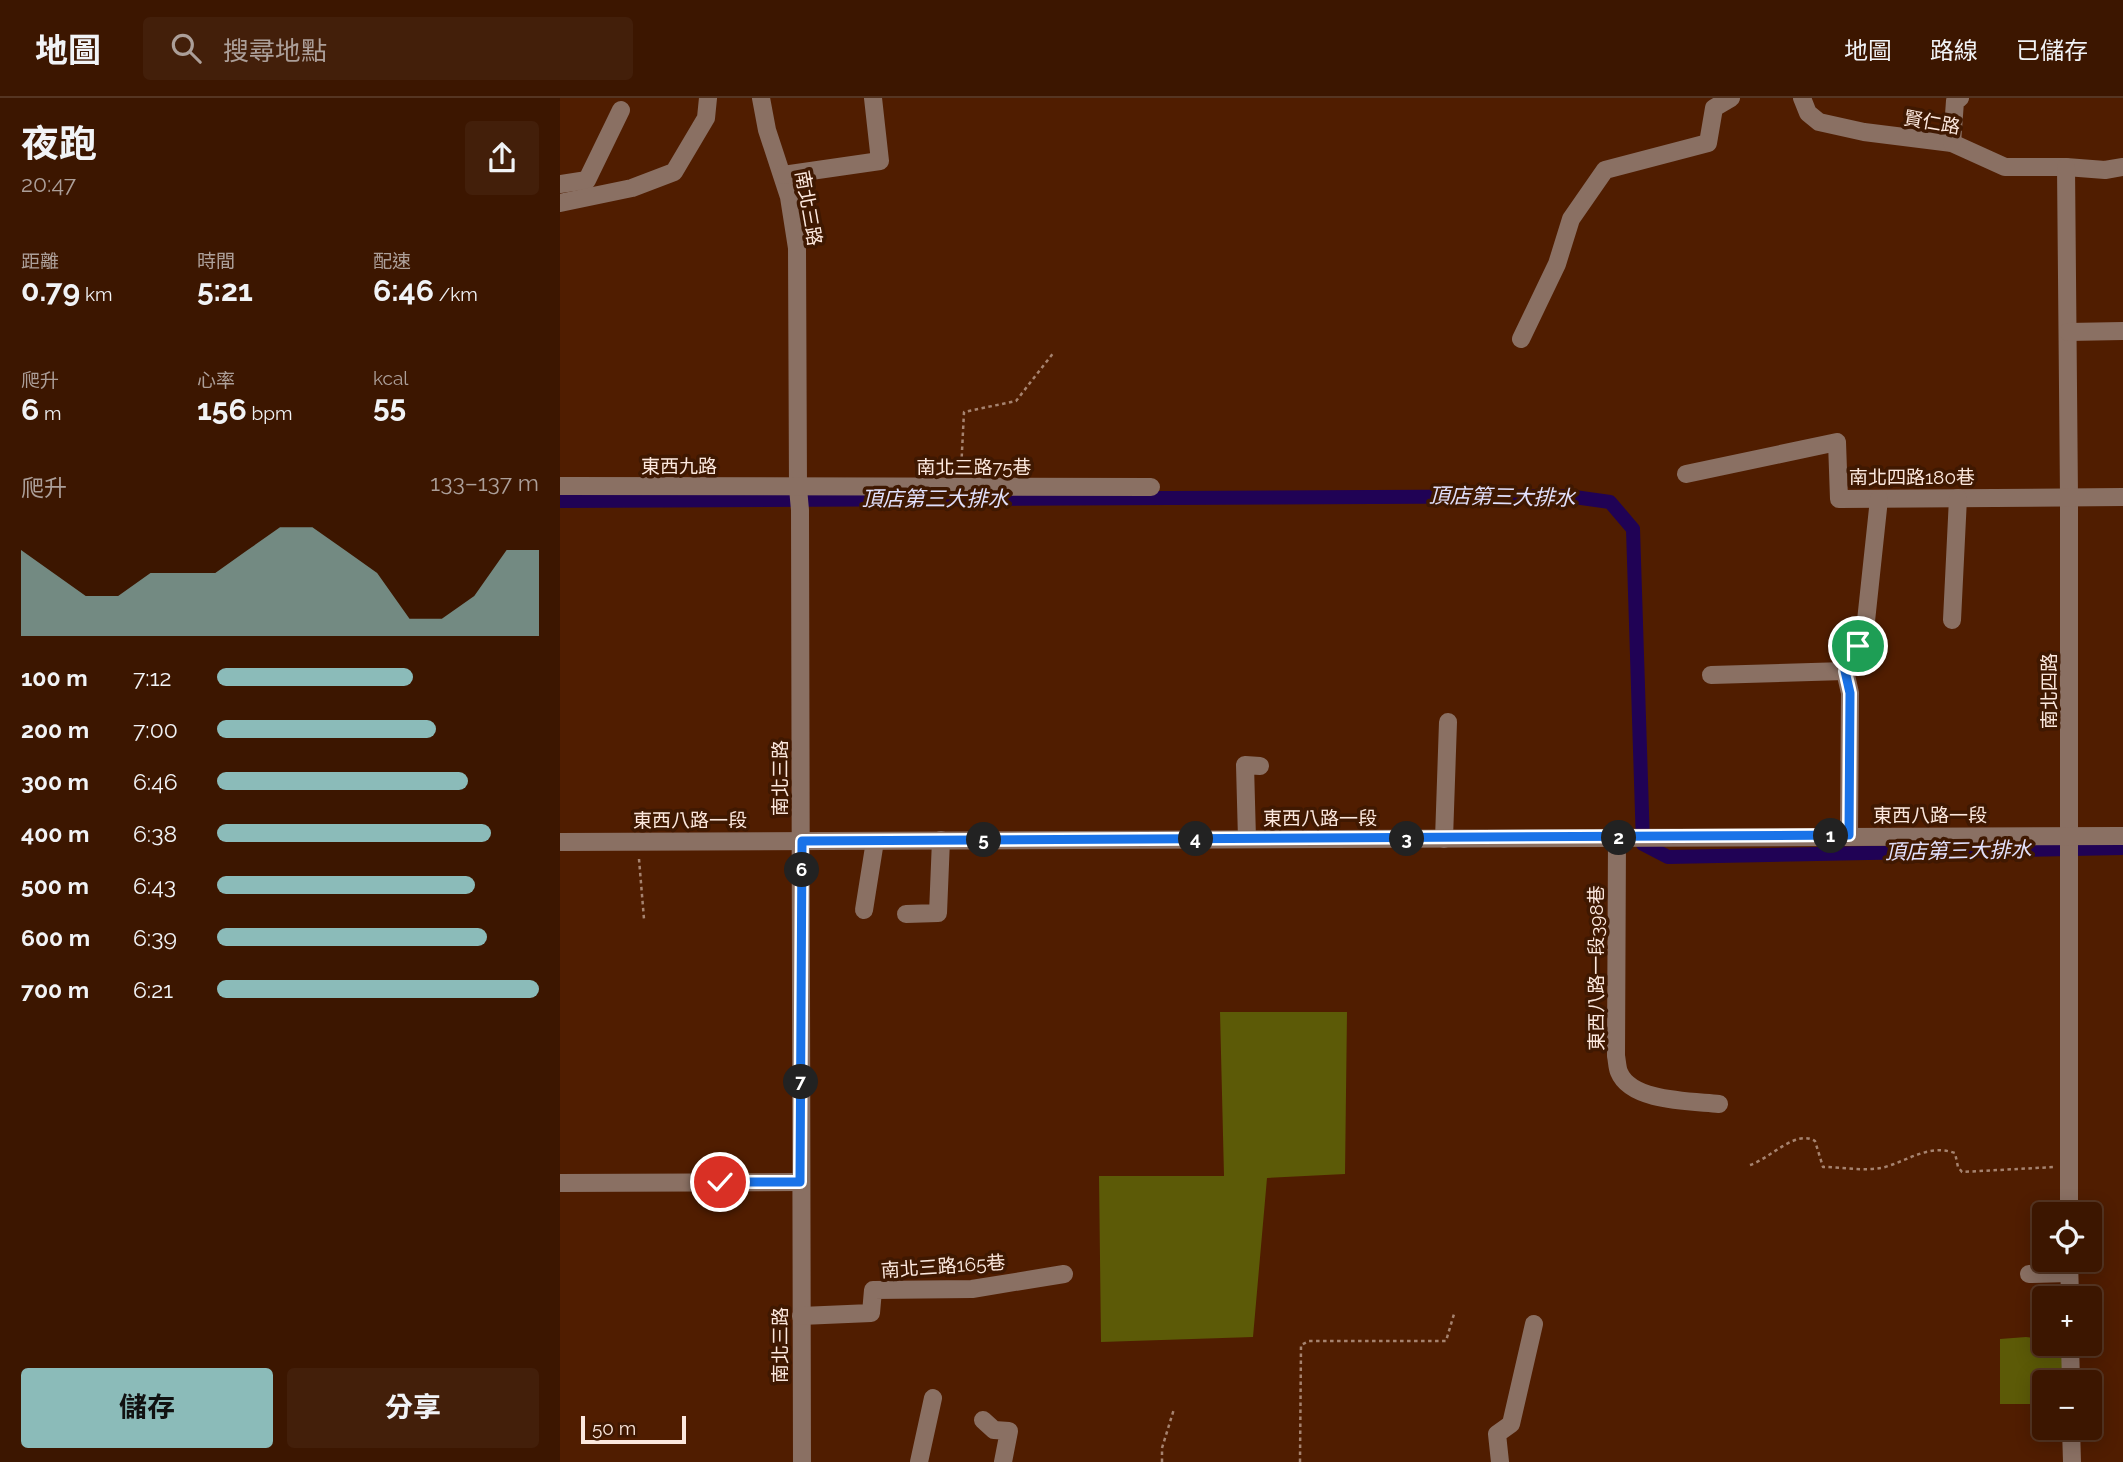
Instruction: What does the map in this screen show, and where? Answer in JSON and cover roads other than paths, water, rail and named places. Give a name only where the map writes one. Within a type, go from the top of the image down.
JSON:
[{"type":"street","points":[[560,203],[632,188],[674,172],[706,118],[708,98]]},
{"type":"street","name":"南北三路","points":[[761,98],[767,130],[789,197],[797,248],[802,841],[802,1462]]},
{"type":"street","points":[[783,175],[880,161],[873,98]]},
{"type":"street","points":[[1521,339],[1557,264],[1571,219],[1605,170],[1708,143],[1714,108],[1731,98]]},
{"type":"street","name":"賢仁路","points":[[1802,98],[1808,113],[1819,122],[1864,132],[1952,143],[2004,167],[2066,167]]},
{"type":"street","points":[[1952,143],[1955,101],[1960,98]]},
{"type":"street","points":[[560,184],[587,180],[621,110]]},
{"type":"street","points":[[2066,167],[2105,170],[2123,167]]},
{"type":"street","name":"南北四路","points":[[2066,167],[2070,836],[2069,1202]]},
{"type":"street","points":[[2068,332],[2123,331]]},
{"type":"street","name":"南北四路180巷","points":[[1686,474],[1837,442],[1839,499],[2123,497]]},
{"type":"street","name":"東西九路","points":[[560,486],[798,488]]},
{"type":"street","name":"南北三路75巷","points":[[798,488],[1151,487]]},
{"type":"street","points":[[1952,621],[1958,498]]},
{"type":"street","points":[[1849,835],[1850,693],[1845,671],[1858,646],[1866,621],[1880,499]]},
{"type":"street","points":[[1711,675],[1845,671]]},
{"type":"street","points":[[1444,839],[1448,722]]},
{"type":"street","points":[[1247,839],[1245,765],[1260,766]]},
{"type":"street","name":"東西八路一段","points":[[560,842],[2123,836]]},
{"type":"street","name":"東西八路一段398巷","points":[[1617,838],[1616,1056],[1619,1072],[1626,1083],[1647,1095],[1719,1104]]},
{"type":"street","points":[[906,914],[939,913],[941,840]]},
{"type":"street","points":[[864,910],[875,841]]},
{"type":"street","points":[[560,1183],[800,1182]]},
{"type":"street","points":[[2029,1274],[2039,1272]]},
{"type":"street","name":"南北三路165巷","points":[[801,1316],[871,1313],[873,1290],[972,1289],[1064,1274]]},
{"type":"street","points":[[1500,1462],[1497,1434],[1511,1424],[1534,1324]]},
{"type":"street","points":[[919,1462],[933,1398]]},
{"type":"street","points":[[983,1420],[994,1430],[1009,1431],[1003,1462]]},
{"type":"street","points":[[2071,1440],[2071,1462]]},
{"type":"waterway","name":"頂店第三大排水","points":[[560,501],[1567,496],[1610,502],[1633,529],[1643,844],[1668,857],[2123,848]]}]
